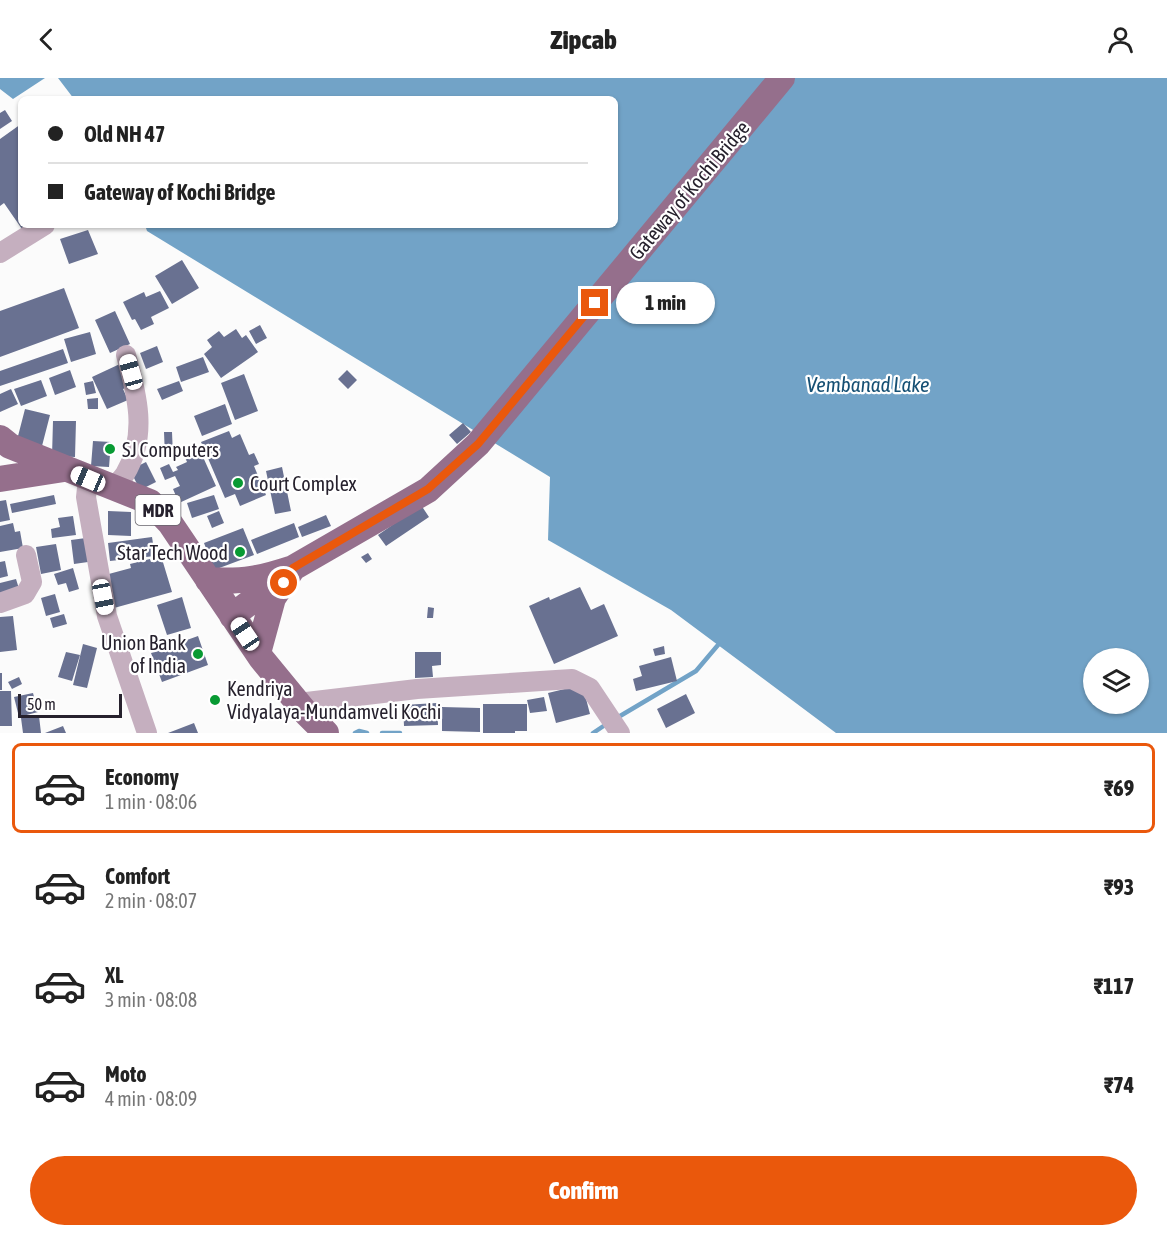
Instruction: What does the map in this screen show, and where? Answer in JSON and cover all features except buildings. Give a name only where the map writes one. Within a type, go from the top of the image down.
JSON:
[{"type":"main road","name":"Gateway of Kochi Bridge","points":[[293,568],[428,489],[478,444],[782,78]]},
{"type":"main road","name":"MDR","points":[[0,438],[9,446],[150,502],[170,523],[258,653]]},
{"type":"main road","points":[[0,479],[64,469]]},
{"type":"main road","points":[[208,580],[238,582],[255,580],[293,568]]},
{"type":"main road","points":[[232,616],[293,568]]},
{"type":"main road","points":[[293,568],[273,598],[258,653],[307,714],[326,733]]},
{"type":"street","points":[[0,253],[40,228]]},
{"type":"street","points":[[113,488],[124,476],[135,450],[140,425],[136,388],[126,355]]},
{"type":"street","points":[[88,479],[86,497],[107,616],[147,733]]},
{"type":"street","points":[[0,603],[25,594],[32,582],[26,555]]},
{"type":"street","points":[[298,703],[417,689],[572,679],[590,688],[620,733]]},
{"type":"water","points":[[0,78],[45,78],[13,99],[0,89]]},
{"type":"water","name":"Vembanad Lake","points":[[58,78],[1167,78],[1167,733],[836,733],[671,610],[548,540],[550,477],[147,231],[146,228],[618,228],[618,96],[72,96]]},
{"type":"waterway","points":[[615,719],[696,671],[718,645]]},
{"type":"waterway","points":[[593,733],[608,723]]},
{"type":"waterway","points":[[355,733],[359,731],[367,733]]},
{"type":"waterway","points":[[382,733],[400,733]]},
{"type":"place","name":"SJ Computers","points":[[110,449]]},
{"type":"place","name":"Court Complex","points":[[238,483]]},
{"type":"place","name":"Star Tech Wood","points":[[240,552]]},
{"type":"place","name":"Union Bank of India","points":[[198,654]]},
{"type":"place","name":"Kendriya Vidyalaya-Mundamveli Kochi","points":[[215,700]]},
{"type":"route","points":[[284,583],[293,568],[428,489],[478,444],[595,303]]}]
